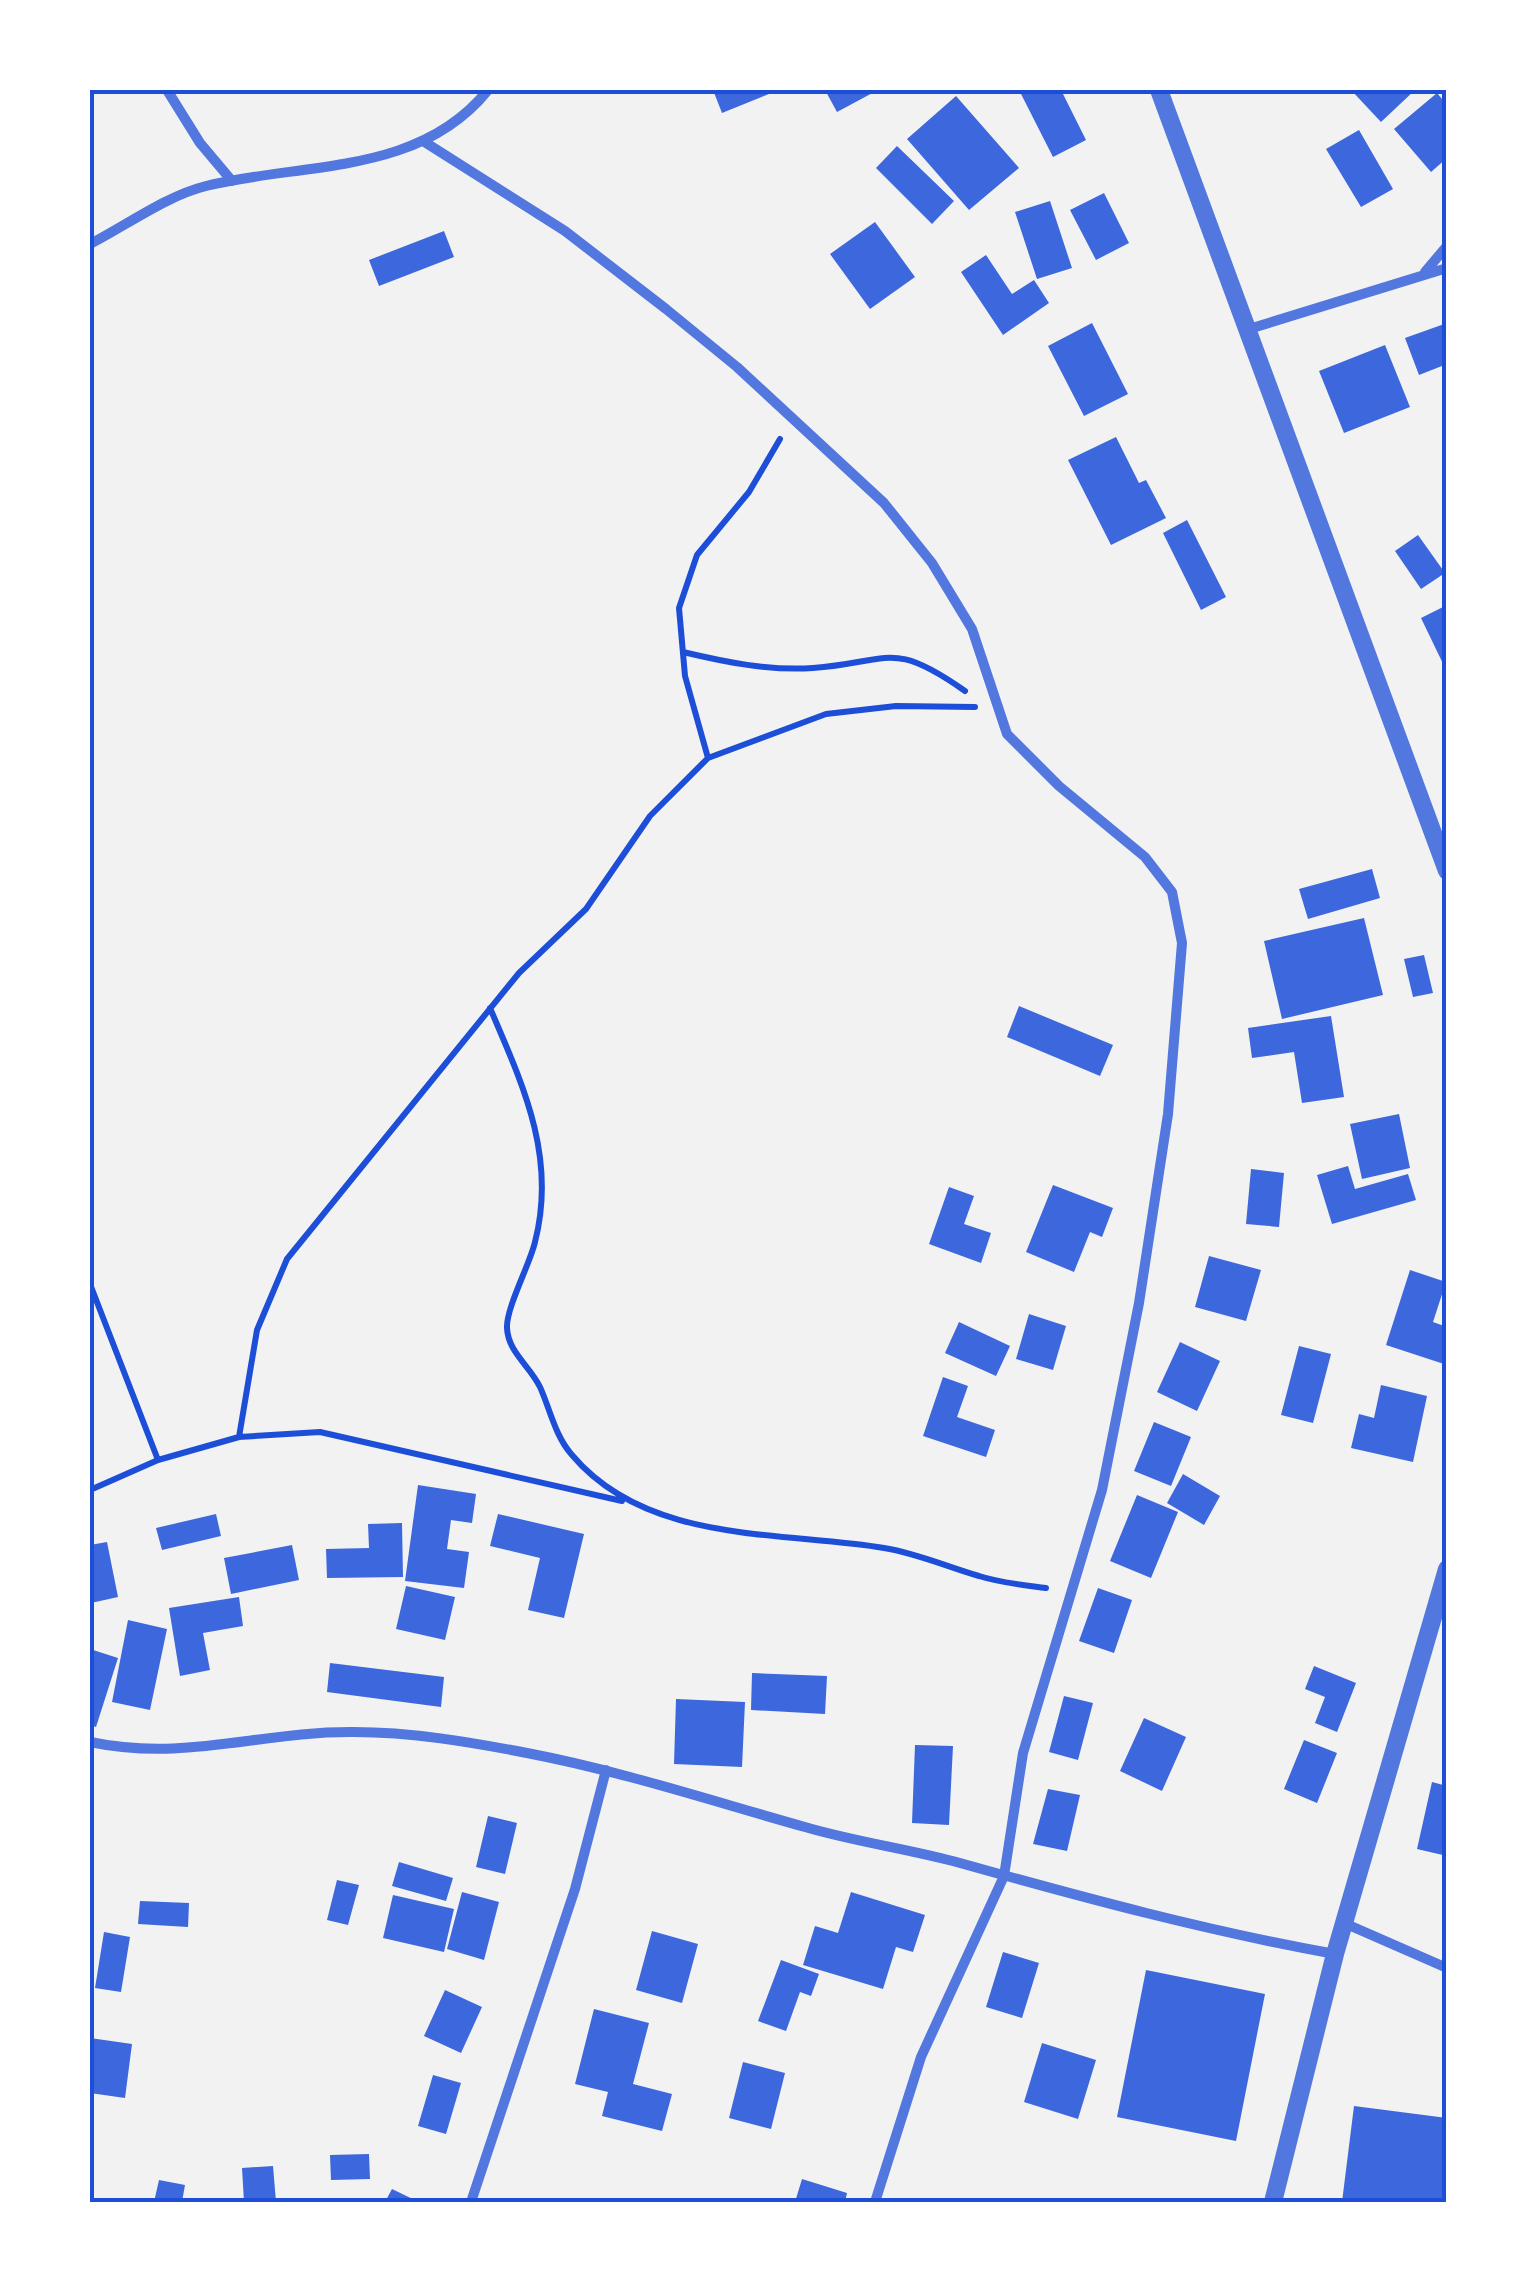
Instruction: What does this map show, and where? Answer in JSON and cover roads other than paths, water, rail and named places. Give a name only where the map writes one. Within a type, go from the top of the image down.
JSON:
[{"type":"street","points":[[168,90],[200,143],[232,181]]},
{"type":"street","points":[[90,244],[202,186],[327,168],[402,151],[445,130],[488,90]]},
{"type":"street","points":[[1159,90],[1447,870]]},
{"type":"street","points":[[423,141],[565,230],[737,368],[884,503],[932,563],[972,628],[996,708],[1015,744],[1145,857],[1172,892],[1182,942],[1168,1114],[1113,1434],[1024,1753],[1004,1876],[921,2058],[875,2202]]},
{"type":"street","points":[[1425,272],[1447,246]]},
{"type":"street","points":[[1250,328],[1447,268]]},
{"type":"street","points":[[1274,2202],[1335,1954],[1447,1569]]},
{"type":"street","points":[[90,1742],[166,1752],[352,1732],[424,1736],[606,1770],[807,1828],[1212,1932],[1335,1954]]},
{"type":"street","points":[[471,2202],[575,1889],[606,1770]]},
{"type":"street","points":[[1344,1923],[1447,1968]]}]
